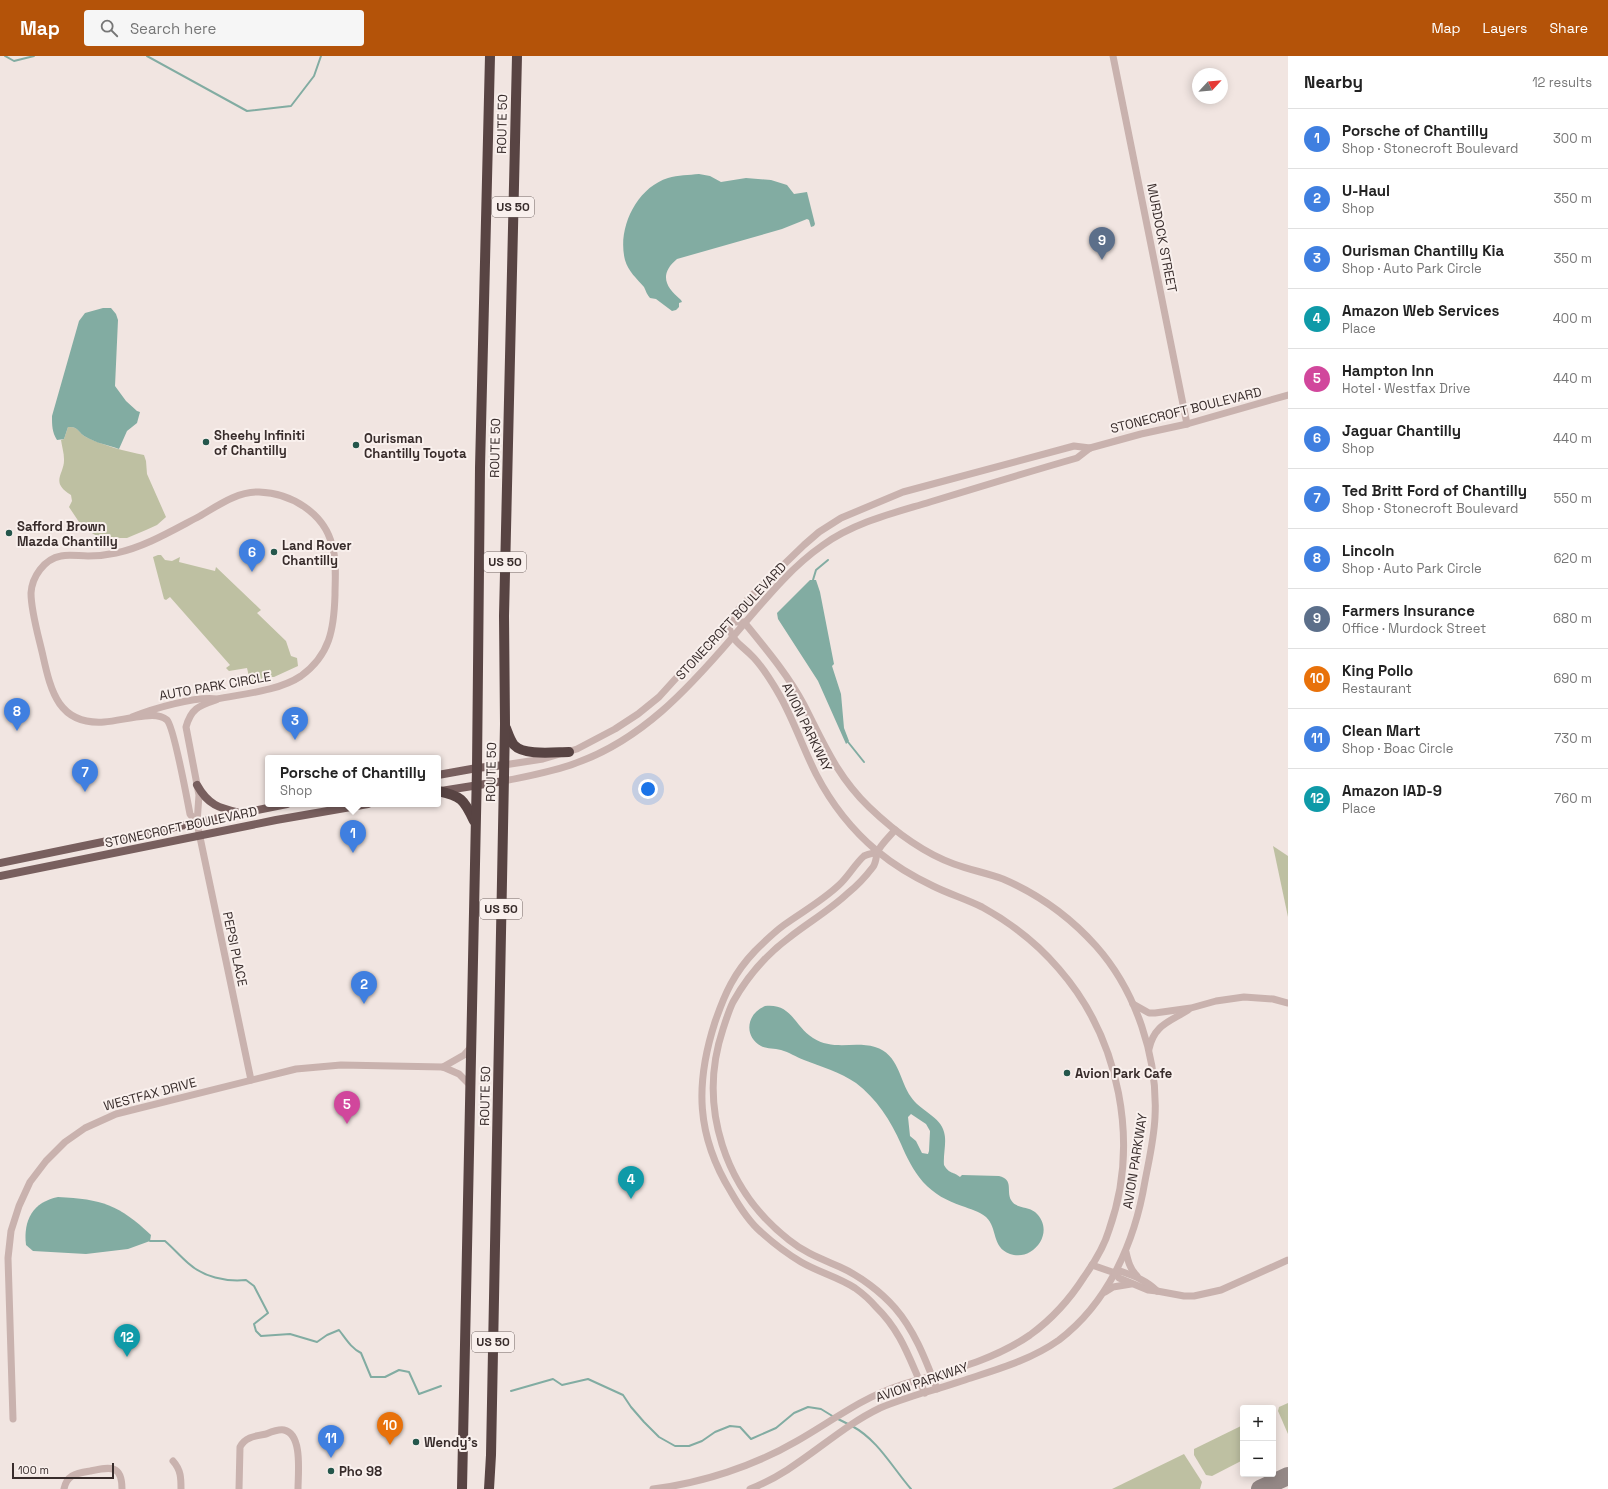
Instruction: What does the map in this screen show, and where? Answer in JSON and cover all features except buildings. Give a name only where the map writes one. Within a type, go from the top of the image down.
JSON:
[{"type":"highway","name":"ROUTE 50","points":[[462,1489],[477,768],[480,468],[490,56]]},
{"type":"highway","name":"ROUTE 50","points":[[488,1489],[491,1455],[494,1305],[505,724],[504,616],[516,56]]},
{"type":"highway","points":[[505,724],[514,745],[524,750],[545,753],[569,752]]},
{"type":"highway","points":[[441,792],[454,795],[464,802],[475,825]]},
{"type":"main road","name":"STONECROFT BOULEVARD","points":[[441,774],[504,765]]},
{"type":"main road","name":"STONECROFT BOULEVARD","points":[[441,791],[504,781]]},
{"type":"main road","points":[[197,785],[205,797],[215,806],[243,814]]},
{"type":"main road","name":"STONECROFT BOULEVARD","points":[[0,863],[274,807]]},
{"type":"main road","name":"STONECROFT BOULEVARD","points":[[0,876],[276,820],[351,807]]},
{"type":"street","name":"MURDOCK STREET","points":[[1113,56],[1187,424]]},
{"type":"street","name":"STONECROFT BOULEVARD","points":[[504,781],[548,772],[576,764],[620,743],[647,724],[663,711],[732,638],[744,622],[776,587],[811,554],[824,544],[861,523],[1077,458],[1090,448],[1141,434],[1187,424],[1288,395]]},
{"type":"street","name":"STONECROFT BOULEVARD","points":[[504,765],[543,759],[569,752],[593,742],[616,729],[656,700],[727,622],[804,545],[841,518],[904,492],[1074,446],[1090,448]]},
{"type":"street","name":"AUTO PARK CIRCLE","points":[[132,717],[150,709],[207,698],[217,699],[271,688],[295,680],[313,665],[323,653],[333,630],[335,567],[333,546],[329,535],[322,524],[303,505],[277,494],[253,492],[237,497],[142,545],[125,551],[91,556],[60,556],[45,564],[36,575],[32,584],[32,605],[50,686],[56,700],[68,712],[84,721],[104,722],[152,715],[167,720],[170,725],[190,814],[197,823]]},
{"type":"street","points":[[732,638],[727,622],[744,622]]},
{"type":"street","name":"AVION PARKWAY","points":[[744,622],[774,658],[790,683],[833,763],[848,783],[870,807],[907,840],[940,858],[956,865],[1004,880],[1044,901],[1073,923],[1096,946],[1116,973],[1133,1004],[1142,1027],[1149,1051],[1155,1097],[1153,1138],[1141,1206],[1126,1252],[1102,1294],[1075,1326],[1043,1351],[1008,1367],[896,1401],[862,1418],[789,1468],[750,1489]]},
{"type":"street","name":"AVION PARKWAY","points":[[653,1489],[679,1485],[744,1465],[777,1451],[854,1405],[886,1390],[1003,1352],[1030,1334],[1056,1313],[1073,1294],[1092,1265],[1108,1234],[1118,1204],[1120,1190],[1123,1132],[1122,1113],[1115,1074],[1104,1043],[1093,1019],[1076,991],[1060,970],[1032,942],[1016,929],[983,908],[910,874],[878,852],[864,839],[834,805],[815,772],[787,707],[773,683],[752,656],[732,638]]},
{"type":"street","points":[[197,823],[199,795],[186,727],[188,718],[195,708],[217,699]]},
{"type":"street","name":"PEPSI PLACE","points":[[197,823],[251,1080]]},
{"type":"street","points":[[895,830],[878,852],[874,866],[848,894],[832,908],[781,944],[756,969],[732,1003],[720,1037],[712,1078],[713,1103],[720,1137],[730,1164],[748,1197],[772,1224],[791,1242],[809,1254],[842,1268],[856,1276],[880,1294],[895,1308],[909,1328],[932,1375],[937,1389]]},
{"type":"street","points":[[878,852],[865,855],[839,885],[822,900],[769,937],[747,960],[736,975],[724,995],[709,1042],[702,1078],[702,1116],[713,1158],[740,1208],[760,1230],[784,1251],[802,1262],[855,1289],[876,1306],[887,1318],[901,1338],[912,1360],[918,1379],[925,1393]]},
{"type":"street","points":[[1133,1004],[1149,1013],[1155,1013],[1191,1008],[1216,1001],[1244,997],[1273,999],[1288,1003]]},
{"type":"street","points":[[1149,1051],[1151,1039],[1156,1031],[1191,1008]]},
{"type":"street","points":[[443,1067],[464,1055],[471,1047]]},
{"type":"street","name":"WESTFAX DRIVE","points":[[13,1419],[8,1249],[11,1231],[18,1206],[28,1186],[40,1167],[64,1142],[85,1128],[108,1117],[296,1069],[323,1066],[443,1067],[459,1074],[471,1086]]},
{"type":"street","points":[[1126,1252],[1128,1262],[1133,1272],[1140,1279]]},
{"type":"street","points":[[1092,1265],[1115,1273],[1119,1278],[1148,1290],[1157,1290],[1184,1296],[1208,1294],[1221,1290],[1288,1260]]},
{"type":"street","points":[[1115,1273],[1120,1271],[1148,1282],[1157,1290]]},
{"type":"street","points":[[1102,1294],[1113,1287],[1134,1284]]},
{"type":"street","points":[[239,1489],[240,1447],[242,1442],[249,1437],[281,1430],[289,1432],[295,1438],[297,1446],[298,1489]]},
{"type":"street","points":[[173,1461],[181,1476],[181,1489]]},
{"type":"street","points":[[64,1489],[67,1481],[73,1475],[109,1467],[119,1472],[122,1481],[122,1489]]},
{"type":"green space","points":[[68,427],[76,429],[86,437],[100,443],[144,455],[147,474],[166,517],[157,525],[127,538],[97,536],[83,528],[69,507],[72,501],[71,495],[64,490],[59,482],[64,464],[61,440],[64,439]]},
{"type":"green space","points":[[161,555],[165,560],[172,561],[180,557],[179,562],[215,571],[216,567],[261,610],[257,613],[286,641],[291,656],[297,658],[298,666],[274,677],[264,677],[258,681],[250,681],[247,668],[229,671],[226,668],[230,665],[170,597],[166,600],[164,599],[153,557]]},
{"type":"green space","points":[[1273,846],[1288,856],[1288,917]]},
{"type":"green space","points":[[1288,1403],[1288,1434],[1278,1411],[1279,1407]]},
{"type":"green space","points":[[1240,1426],[1240,1462],[1212,1476],[1206,1475],[1194,1455],[1194,1449]]},
{"type":"green space","points":[[1184,1454],[1202,1482],[1200,1489],[1112,1489]]},
{"type":"water","points":[[699,174],[710,176],[721,182],[746,178],[771,180],[787,185],[794,194],[807,192],[815,224],[811,227],[809,220],[807,219],[782,229],[677,259],[671,265],[666,275],[668,285],[682,302],[679,303],[679,307],[676,310],[672,311],[656,299],[650,298],[644,287],[630,271],[625,260],[623,248],[624,236],[632,211],[638,200],[647,191],[657,183],[668,178]]},
{"type":"water","points":[[103,308],[111,308],[116,314],[118,320],[115,386],[126,401],[140,412],[137,423],[127,431],[119,449],[90,439],[72,427],[68,427],[64,439],[57,440],[52,425],[52,416],[79,321],[85,313]]},
{"type":"water","points":[[810,580],[816,580],[820,592],[834,664],[832,666],[841,694],[844,728],[849,741],[846,744],[818,681],[778,619],[777,613]]},
{"type":"water","points":[[765,1006],[781,1008],[792,1016],[801,1028],[813,1038],[821,1042],[836,1045],[867,1045],[883,1050],[889,1055],[898,1068],[911,1097],[919,1106],[939,1122],[942,1127],[945,1136],[944,1165],[946,1168],[950,1172],[960,1177],[962,1175],[999,1176],[1004,1178],[1008,1183],[1011,1200],[1013,1203],[1032,1210],[1042,1222],[1044,1228],[1042,1239],[1039,1244],[1030,1252],[1023,1255],[1012,1255],[1004,1251],[997,1242],[990,1221],[986,1217],[941,1197],[923,1182],[910,1164],[888,1119],[870,1096],[856,1083],[837,1073],[784,1051],[763,1047],[755,1042],[750,1031],[750,1025],[751,1019],[759,1009]],"holes":[[[911,1114],[926,1124],[930,1131],[928,1154],[922,1153],[916,1141],[910,1136],[908,1117]]]},
{"type":"water","points":[[58,1197],[98,1202],[119,1210],[151,1235],[150,1241],[128,1249],[86,1254],[33,1251],[26,1245],[25,1236],[28,1220],[36,1208],[42,1203],[49,1199]]},
{"type":"waterway","points":[[5,56],[14,61],[34,56]]},
{"type":"waterway","points":[[147,56],[247,111],[291,106],[314,76],[321,56]]},
{"type":"waterway","points":[[813,580],[816,570],[828,560]]},
{"type":"waterway","points":[[848,742],[864,762]]},
{"type":"waterway","points":[[150,1241],[165,1241],[194,1268],[201,1272],[215,1278],[246,1280],[254,1286],[268,1313],[254,1324],[256,1331],[261,1336],[290,1334],[317,1342],[327,1335],[339,1330],[351,1346],[361,1353],[371,1377],[385,1377],[399,1370],[409,1372],[419,1394],[441,1386]]},
{"type":"waterway","points":[[511,1391],[553,1379],[562,1385],[588,1379],[623,1395],[631,1407],[659,1437],[675,1446],[689,1446],[702,1441],[715,1432],[730,1426],[740,1427],[751,1439],[776,1428],[794,1413],[808,1407],[821,1409],[834,1417]]},
{"type":"waterway","points":[[838,1419],[848,1424]]},
{"type":"waterway","points":[[852,1426],[877,1446],[911,1489]]},
{"type":"taxiway","points":[[1260,1489],[1288,1476]]},
{"type":"place","name":"Farmers Insurance","points":[[1102,260]]},
{"type":"place","name":"Sheehy Infiniti of Chantilly","points":[[206,442]]},
{"type":"place","name":"Ourisman Chantilly Toyota","points":[[356,445]]},
{"type":"place","name":"Safford Brown Mazda Chantilly","points":[[9,533]]},
{"type":"place","name":"Land Rover Chantilly","points":[[274,552]]},
{"type":"place","name":"Jaguar Chantilly","points":[[252,572]]},
{"type":"place","name":"Lincoln","points":[[17,731]]},
{"type":"place","name":"Ourisman Chantilly Kia","points":[[295,740]]},
{"type":"place","name":"Ted Britt Ford of Chantilly","points":[[85,792]]},
{"type":"place","name":"Porsche of Chantilly","points":[[353,853]]},
{"type":"place","name":"U-Haul","points":[[364,1004]]},
{"type":"place","name":"Avion Park Cafe","points":[[1067,1073]]},
{"type":"place","name":"Hampton Inn","points":[[347,1124]]},
{"type":"place","name":"Amazon Web Services","points":[[631,1199]]},
{"type":"place","name":"Amazon IAD-9","points":[[127,1357]]},
{"type":"place","name":"Wendy's","points":[[416,1442]]},
{"type":"place","name":"King Pollo","points":[[390,1445]]},
{"type":"place","name":"Clean Mart","points":[[331,1458]]},
{"type":"place","name":"Pho 98","points":[[331,1471]]}]
